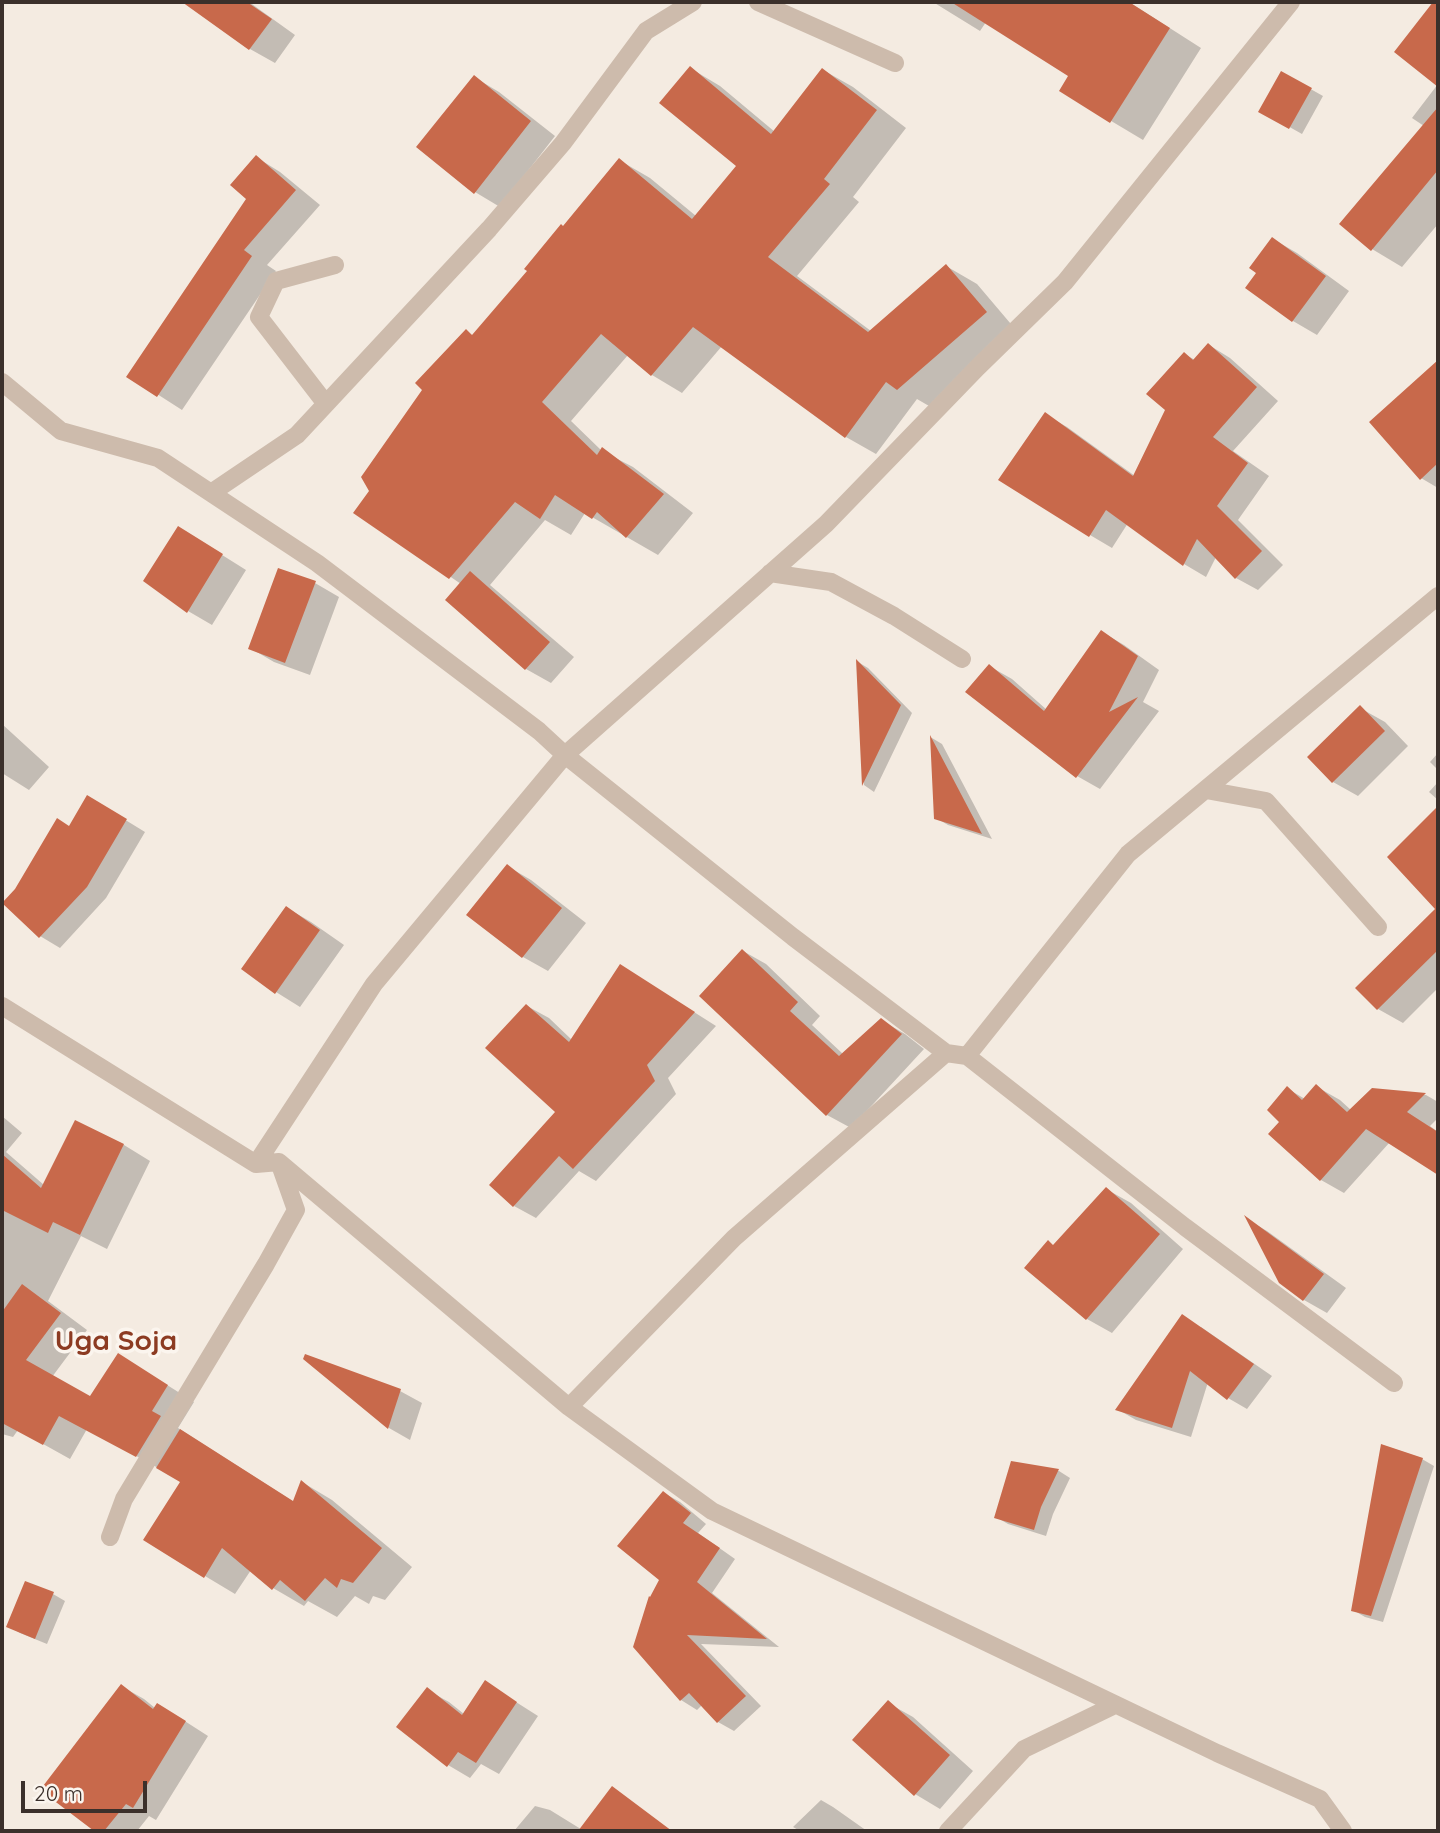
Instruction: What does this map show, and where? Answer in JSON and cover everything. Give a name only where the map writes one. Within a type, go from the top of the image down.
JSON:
[{"type":"street","points":[[211,493],[297,435],[489,229],[563,143],[646,31],[693,2]]},
{"type":"street","points":[[758,2],[895,62]]},
{"type":"street","points":[[256,1164],[374,984],[565,755],[826,524],[978,367],[1065,282],[1291,2]]},
{"type":"street","points":[[326,404],[259,317],[276,281],[335,265]]},
{"type":"street","points":[[2,382],[61,431],[158,458],[317,563],[538,731],[793,937],[946,1053],[967,1056],[1185,1227],[1394,1383]]},
{"type":"street","points":[[770,573],[831,582],[894,616],[962,659]]},
{"type":"street","points":[[967,1056],[1128,854],[1438,596]]},
{"type":"street","points":[[1206,790],[1266,801],[1378,927]]},
{"type":"street","points":[[2,1006],[256,1164],[279,1162],[569,1407],[712,1511],[1115,1705],[1320,1799],[1343,1831]]},
{"type":"street","points":[[569,1407],[734,1238],[946,1053]]},
{"type":"street","points":[[110,1537],[124,1499],[296,1210],[279,1162]]},
{"type":"street","points":[[948,1831],[1024,1749],[1115,1705]]},
{"type":"building","points":[[182,2],[247,2],[272,19],[249,50]]},
{"type":"building","points":[[951,2],[1129,2],[1170,28],[1110,123],[1059,91],[1068,76]]},
{"type":"building","points":[[1433,2],[1438,2],[1438,87],[1394,52]]},
{"type":"building","points":[[690,66],[771,134],[822,68],[877,110],[824,179],[830,184],[768,257],[868,332],[946,264],[987,312],[897,390],[886,382],[845,438],[693,327],[651,376],[601,334],[542,402],[597,455],[602,447],[664,494],[626,538],[597,512],[592,519],[555,495],[540,519],[515,502],[449,579],[353,513],[369,491],[361,477],[422,390],[415,383],[466,329],[472,335],[527,271],[524,269],[561,224],[563,226],[619,158],[692,219],[736,166],[659,103]]},
{"type":"building","points":[[1281,71],[1312,88],[1289,129],[1258,112]]},
{"type":"building","points":[[474,75],[531,121],[474,194],[416,147]]},
{"type":"building","points":[[1438,107],[1438,170],[1371,251],[1339,224]]},
{"type":"building","points":[[256,155],[296,190],[244,250],[252,256],[157,397],[126,377],[246,199],[230,185]]},
{"type":"building","points":[[1272,237],[1326,276],[1292,322],[1245,288],[1256,273],[1249,268]]},
{"type":"building","points":[[1208,343],[1257,387],[1213,437],[1248,463],[1217,506],[1262,551],[1235,579],[1197,539],[1183,566],[1106,510],[1089,537],[998,480],[1045,412],[1133,476],[1165,410],[1146,394],[1184,352],[1193,360]]},
{"type":"building","points":[[1438,360],[1438,463],[1420,480],[1369,422]]},
{"type":"building","points":[[178,526],[223,554],[187,613],[143,581]]},
{"type":"building","points":[[278,568],[316,581],[285,663],[248,649]]},
{"type":"building","points":[[470,571],[550,642],[525,670],[445,600]]},
{"type":"building","points":[[1101,630],[1138,656],[1109,712],[1138,697],[1076,778],[965,692],[989,664],[1044,711]]},
{"type":"building","points":[[856,659],[901,705],[862,786]]},
{"type":"building","points":[[1360,705],[1385,731],[1332,783],[1307,757]]},
{"type":"building","points":[[930,735],[982,834],[934,819]]},
{"type":"building","points":[[87,795],[127,819],[87,887],[39,938],[2,903],[15,889],[57,818],[69,826]]},
{"type":"building","points":[[1438,806],[1438,950],[1377,1010],[1355,988],[1435,909],[1387,857]]},
{"type":"building","points":[[507,864],[562,908],[522,958],[466,915]]},
{"type":"building","points":[[286,906],[320,930],[275,994],[241,969]]},
{"type":"building","points":[[742,949],[798,1002],[790,1011],[839,1056],[881,1018],[902,1034],[826,1116],[699,996]]},
{"type":"building","points":[[620,964],[695,1012],[647,1065],[655,1081],[573,1169],[559,1156],[513,1207],[489,1185],[555,1112],[485,1048],[526,1004],[569,1042]]},
{"type":"building","points":[[1316,1084],[1347,1112],[1372,1088],[1426,1093],[1407,1112],[1438,1132],[1438,1175],[1366,1129],[1320,1181],[1268,1134],[1279,1122],[1267,1110],[1287,1086],[1302,1100]]},
{"type":"building","points":[[75,1120],[124,1144],[80,1235],[53,1222],[48,1233],[2,1210],[2,1154],[41,1188]]},
{"type":"building","points":[[1106,1187],[1160,1234],[1086,1320],[1024,1268],[1048,1240],[1053,1245]]},
{"type":"building","points":[[1244,1215],[1324,1274],[1303,1301],[1279,1283]]},
{"type":"building","points":[[22,1284],[61,1313],[26,1360],[90,1396],[118,1353],[168,1385],[152,1411],[161,1416],[136,1457],[59,1416],[43,1445],[2,1423],[2,1312]]},
{"type":"building","points":[[1182,1314],[1254,1364],[1227,1400],[1190,1371],[1172,1428],[1115,1410]]},
{"type":"building","points":[[305,1354],[401,1389],[388,1429],[303,1359]]},
{"type":"building","points":[[180,1429],[293,1501],[301,1480],[382,1548],[353,1583],[341,1579],[337,1588],[325,1578],[305,1601],[280,1580],[272,1590],[222,1548],[204,1578],[143,1540],[180,1482],[156,1468]]},
{"type":"building","points":[[1381,1444],[1423,1458],[1371,1616],[1351,1611]]},
{"type":"building","points":[[1011,1461],[1059,1469],[1041,1507],[1034,1530],[994,1518]]},
{"type":"building","points":[[663,1491],[691,1513],[683,1523],[720,1548],[697,1582],[767,1639],[687,1635],[746,1696],[717,1723],[689,1693],[680,1701],[633,1647],[649,1596],[659,1580],[617,1546]]},
{"type":"building","points":[[25,1581],[54,1592],[35,1639],[6,1627]]},
{"type":"building","points":[[485,1680],[517,1702],[476,1763],[458,1752],[447,1767],[396,1727],[427,1687],[462,1715]]},
{"type":"building","points":[[121,1684],[153,1709],[157,1703],[186,1721],[133,1808],[126,1804],[104,1831],[94,1831],[40,1790]]},
{"type":"building","points":[[888,1700],[950,1755],[914,1796],[852,1740]]},
{"type":"building","points":[[612,1786],[672,1831],[578,1831]]},
{"type":"district","name":"Uga Soja","points":[[116,1342]]}]
